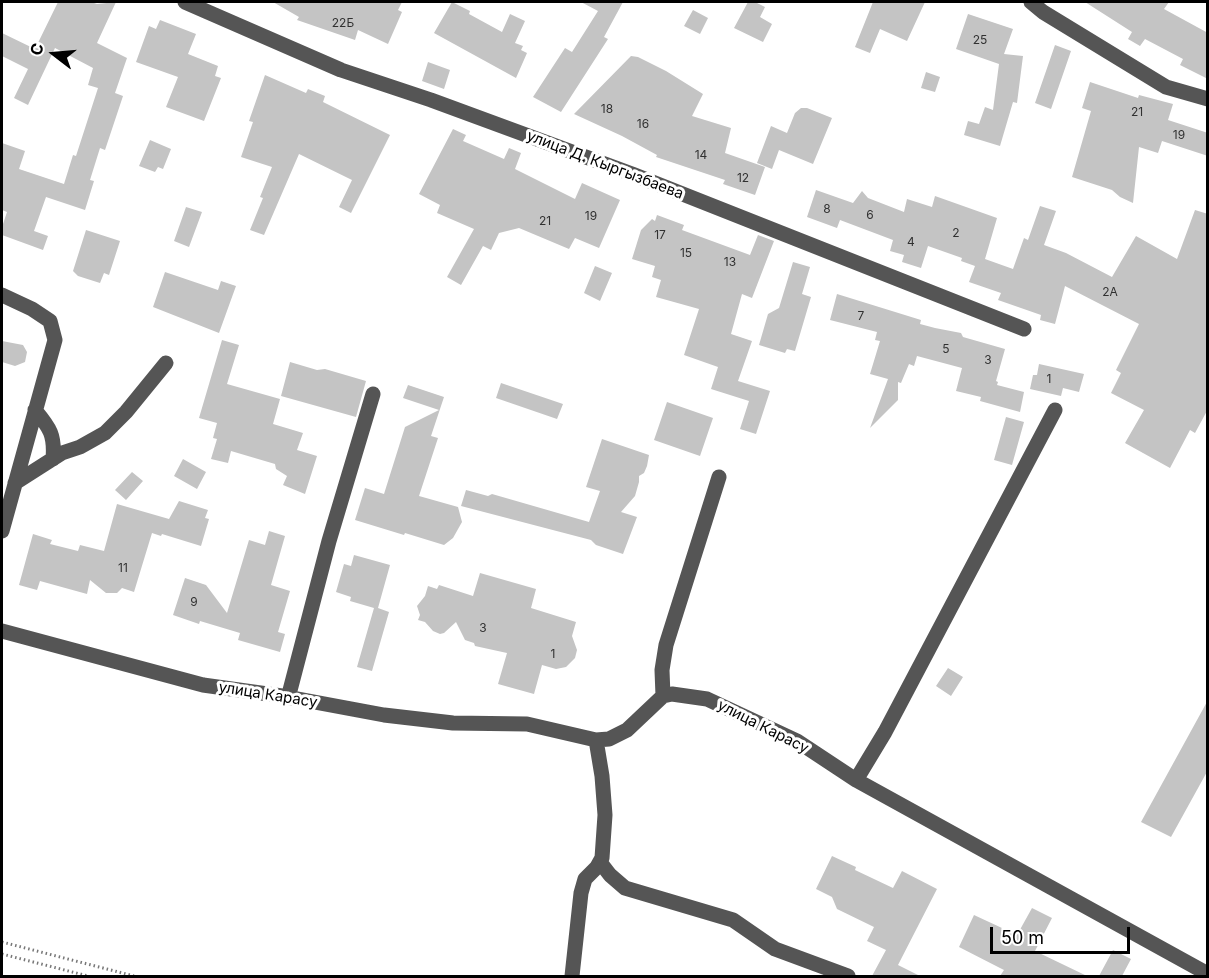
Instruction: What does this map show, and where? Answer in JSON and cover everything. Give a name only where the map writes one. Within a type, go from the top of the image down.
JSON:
[{"type":"street","name":"улица Д. Кыргызбаева","points":[[185,2],[341,70],[431,100],[632,174],[1024,329]]},
{"type":"street","points":[[1032,2],[1043,12],[1166,87],[1208,99]]},
{"type":"street","points":[[2,295],[33,309],[50,321],[55,340],[2,531]]},
{"type":"street","points":[[15,483],[53,459],[105,433],[126,412],[166,363]]},
{"type":"street","points":[[288,698],[329,541],[373,394]]},
{"type":"street","points":[[35,410],[48,426],[54,442],[53,459]]},
{"type":"street","points":[[856,780],[885,732],[1055,410]]},
{"type":"street","points":[[572,976],[581,893],[585,879],[602,858],[605,815],[596,740],[609,739],[627,730],[663,696],[662,670],[666,645],[719,477]]},
{"type":"street","name":"улица Карасу","points":[[2,631],[203,685],[453,723],[527,724],[596,740]]},
{"type":"street","name":"улица Карасу","points":[[663,696],[672,694],[707,699],[797,741],[856,780],[1208,974]]},
{"type":"street","points":[[600,861],[610,875],[625,888],[733,920],[775,949],[848,976]]},
{"type":"path","points":[[2,942],[134,976]]},
{"type":"path","points":[[2,954],[88,976]]},
{"type":"building","points":[[58,2],[97,4],[116,2],[97,43],[127,58],[115,93],[123,96],[105,150],[100,148],[90,180],[94,181],[85,210],[46,197],[34,231],[48,236],[43,250],[2,235],[7,212],[2,210],[2,143],[25,151],[19,169],[64,184],[73,155],[76,156],[98,88],[88,85],[93,68],[55,48],[28,105],[14,98],[28,69],[2,56],[2,33],[35,49]]},
{"type":"building","points":[[273,2],[402,2],[398,10],[402,12],[388,44],[358,30],[355,40],[297,20],[299,17]]},
{"type":"building","points":[[452,2],[502,32],[510,14],[525,21],[515,43],[523,46],[521,50],[527,53],[516,78],[434,33]]},
{"type":"building","points":[[581,2],[623,2],[604,37],[608,39],[561,112],[533,97],[565,48],[572,52],[598,11]]},
{"type":"building","points":[[748,2],[755,2],[765,7],[760,17],[772,24],[763,42],[734,28]]},
{"type":"building","points":[[873,2],[925,2],[907,41],[880,29],[870,53],[855,47]]},
{"type":"building","points":[[1085,2],[1169,2],[1164,9],[1208,33],[1208,79],[1180,65],[1183,59],[1145,39],[1140,46],[1128,39],[1132,32]]},
{"type":"building","points":[[693,10],[708,18],[700,34],[684,26]]},
{"type":"building","points":[[968,14],[1013,29],[1004,54],[1023,56],[1017,103],[1013,102],[1000,146],[964,135],[968,121],[979,124],[985,107],[993,110],[999,64],[956,49]]},
{"type":"building","points":[[160,20],[196,34],[188,54],[218,66],[215,76],[221,78],[204,121],[166,107],[178,77],[136,62],[149,26],[156,29]]},
{"type":"building","points":[[1055,45],[1071,51],[1051,109],[1035,103]]},
{"type":"building","points":[[631,56],[638,57],[666,71],[703,94],[692,116],[731,128],[725,153],[765,167],[755,195],[723,184],[725,180],[656,157],[657,155],[622,136],[574,114]]},
{"type":"building","points":[[428,62],[450,70],[444,89],[422,81]]},
{"type":"building","points":[[926,72],[940,77],[935,92],[921,88]]},
{"type":"building","points":[[265,75],[306,93],[308,89],[325,96],[323,102],[390,135],[351,213],[339,207],[352,180],[299,154],[264,235],[250,230],[272,167],[241,157],[253,122],[249,121]]},
{"type":"building","points":[[1090,82],[1138,98],[1139,95],[1173,104],[1168,120],[1208,133],[1208,156],[1162,141],[1158,153],[1139,147],[1133,203],[1112,190],[1072,177],[1091,111],[1082,108]]},
{"type":"building","points":[[801,108],[807,108],[832,118],[813,164],[779,150],[772,169],[757,163],[771,126],[787,133],[795,113]]},
{"type":"building","points":[[453,129],[466,135],[463,141],[504,159],[509,148],[521,153],[515,169],[575,199],[582,183],[620,200],[599,248],[575,238],[569,249],[519,228],[499,233],[491,250],[483,246],[461,285],[447,277],[474,229],[437,213],[440,205],[419,194]]},
{"type":"building","points":[[150,140],[171,149],[163,169],[158,167],[155,172],[139,166]]},
{"type":"building","points":[[816,190],[853,203],[862,191],[868,198],[904,212],[907,199],[932,207],[935,196],[997,218],[985,259],[1013,269],[1024,238],[1028,240],[1040,206],[1056,211],[1044,245],[1066,253],[1112,277],[1136,236],[1177,259],[1195,210],[1208,214],[1208,409],[1195,433],[1190,430],[1170,468],[1125,443],[1144,410],[1111,393],[1121,373],[1116,370],[1139,324],[1065,286],[1055,324],[1040,320],[1041,315],[998,300],[1001,293],[969,282],[975,266],[961,261],[962,258],[928,246],[921,268],[902,262],[904,255],[890,251],[893,240],[840,220],[837,228],[807,217]]},
{"type":"building","points":[[186,207],[202,212],[189,247],[174,241]]},
{"type":"building","points":[[657,215],[684,225],[682,230],[750,255],[758,235],[774,241],[752,298],[742,294],[731,334],[752,341],[738,381],[770,391],[756,434],[740,429],[749,401],[711,389],[718,367],[684,355],[699,309],[656,297],[661,280],[652,277],[655,266],[632,259],[641,230],[652,219],[655,221]]},
{"type":"building","points":[[86,230],[120,241],[109,275],[104,273],[100,283],[78,276],[73,271]]},
{"type":"building","points":[[793,262],[810,267],[802,294],[811,297],[795,351],[787,349],[785,353],[759,345],[768,314],[779,308]]},
{"type":"building","points":[[595,266],[612,273],[600,301],[584,293]]},
{"type":"building","points":[[165,272],[218,290],[221,281],[236,286],[219,333],[153,307]]},
{"type":"building","points":[[837,294],[921,320],[920,324],[961,333],[963,337],[1005,349],[996,381],[997,385],[1024,392],[1020,412],[980,401],[981,397],[956,391],[962,368],[917,356],[914,366],[909,364],[901,383],[898,382],[898,400],[870,428],[888,379],[870,374],[880,341],[875,340],[877,332],[830,320]]},
{"type":"building","points":[[222,340],[239,345],[227,384],[280,399],[273,424],[303,433],[297,450],[317,456],[305,494],[283,485],[287,476],[276,469],[275,464],[231,451],[228,463],[211,459],[217,439],[213,438],[217,423],[199,418]]},
{"type":"building","points":[[2,341],[23,345],[27,352],[25,362],[15,366],[2,362]]},
{"type":"building","points":[[290,362],[366,381],[356,417],[281,396]]},
{"type":"building","points":[[1039,364],[1084,374],[1079,392],[1063,388],[1061,396],[1030,389],[1033,375],[1037,375]]},
{"type":"building","points":[[501,383],[563,404],[557,419],[496,398]]},
{"type":"building","points":[[408,385],[444,397],[431,436],[438,438],[419,496],[458,507],[462,522],[453,538],[444,545],[355,520],[365,488],[384,494],[405,427],[439,410],[403,398]]},
{"type":"building","points":[[667,402],[713,418],[700,456],[654,440]]},
{"type":"building","points":[[1006,417],[1024,422],[1012,465],[994,460]]},
{"type":"building","points":[[602,439],[649,455],[644,473],[639,476],[635,496],[621,512],[637,517],[623,554],[596,545],[591,540],[461,506],[466,490],[488,496],[492,494],[589,522],[600,491],[586,487]]},
{"type":"building","points":[[183,459],[206,472],[197,489],[174,476]]},
{"type":"building","points":[[132,472],[143,481],[126,500],[115,490]]},
{"type":"building","points":[[179,501],[208,510],[205,518],[209,519],[201,546],[152,533],[134,592],[122,588],[117,593],[106,593],[90,580],[87,594],[40,581],[37,590],[19,585],[33,534],[52,540],[50,544],[78,551],[80,545],[104,551],[117,504],[169,519]]},
{"type":"building","points":[[269,531],[285,536],[271,585],[290,591],[278,632],[285,634],[280,652],[238,640],[240,633],[200,621],[199,624],[173,615],[185,578],[206,585],[227,613],[249,540],[265,545]]},
{"type":"building","points":[[354,555],[390,565],[378,608],[389,612],[372,671],[357,667],[374,608],[350,601],[351,597],[336,592],[344,564],[351,566]]},
{"type":"building","points":[[480,573],[536,589],[531,608],[576,622],[572,636],[577,650],[575,658],[566,667],[556,669],[542,665],[534,694],[498,684],[507,653],[475,646],[474,643],[465,640],[456,622],[440,634],[433,631],[425,622],[418,620],[420,615],[417,606],[425,596],[428,586],[437,589],[439,585],[473,596]]},
{"type":"building","points":[[948,668],[963,677],[951,696],[936,686]]},
{"type":"building","points":[[1208,700],[1208,770],[1171,837],[1141,822]]},
{"type":"building","points":[[832,856],[893,888],[902,871],[937,889],[898,965],[920,976],[872,976],[886,950],[867,941],[874,927],[837,909],[832,897],[816,889]]},
{"type":"building","points":[[1032,908],[1052,918],[1035,951],[1087,976],[1000,976],[1004,970],[959,947],[974,915],[1017,935]]},
{"type":"building","points":[[1113,950],[1131,959],[1122,976],[1099,976]]}]
